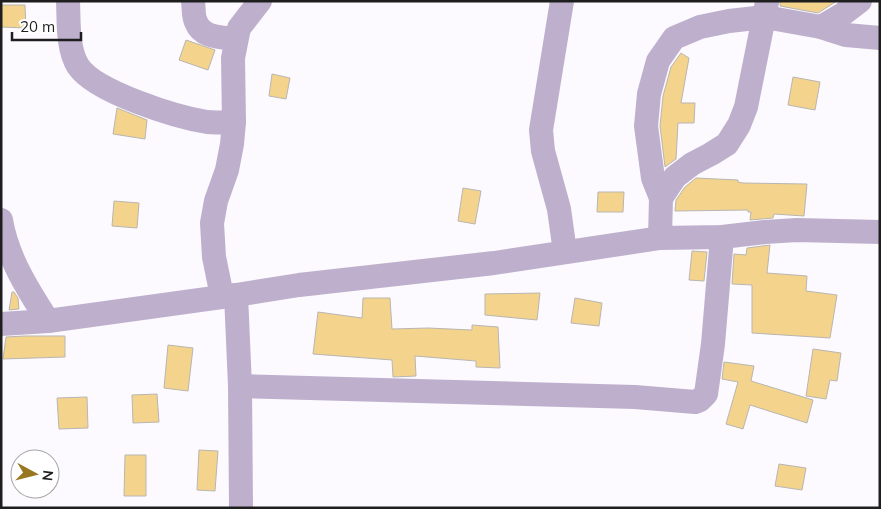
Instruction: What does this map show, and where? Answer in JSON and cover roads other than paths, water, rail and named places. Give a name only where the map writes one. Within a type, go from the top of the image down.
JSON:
[{"type":"street","points":[[68,1],[72,47],[78,66],[93,80],[121,95],[160,110],[209,122],[234,122]]},
{"type":"street","points":[[193,1],[195,20],[200,30],[211,36],[235,39]]},
{"type":"street","points":[[241,508],[240,386],[229,296],[214,257],[212,223],[216,201],[227,170],[234,122],[232,58],[235,39],[243,21],[260,1]]},
{"type":"street","points":[[562,1],[541,130],[543,151],[559,210],[565,252]]},
{"type":"street","points":[[821,27],[860,1]]},
{"type":"street","points":[[660,238],[661,198],[653,178],[646,126],[649,94],[658,61],[674,38],[691,31],[766,9],[846,35],[880,38]]},
{"type":"street","points":[[661,198],[675,176],[727,144],[739,125],[746,107],[766,9]]},
{"type":"street","points":[[1,220],[4,233],[22,279],[48,321]]},
{"type":"street","points":[[1,324],[48,321],[300,285],[494,263],[660,238],[722,237],[797,230],[880,232]]},
{"type":"street","points":[[240,386],[625,397],[695,402],[706,394],[713,344],[722,237]]}]
